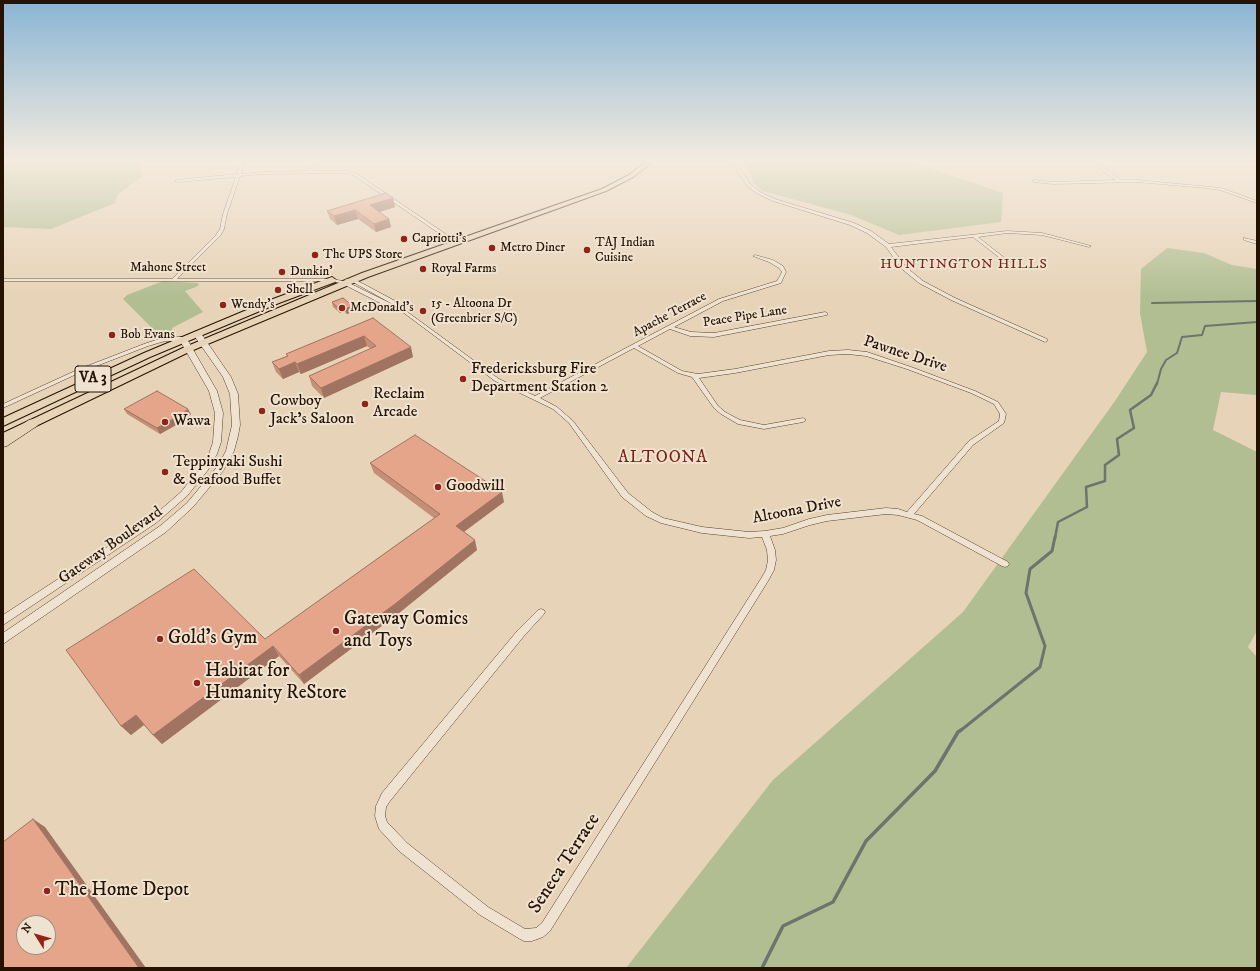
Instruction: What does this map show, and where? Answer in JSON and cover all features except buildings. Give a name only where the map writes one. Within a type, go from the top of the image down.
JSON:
[{"type":"highway","name":"VA 3","points":[[3,438],[186,344],[197,334],[276,301],[333,280],[544,206]]},
{"type":"highway","name":"VA 3","points":[[3,422],[90,380],[186,344],[203,343],[348,282],[559,206]]},
{"type":"highway","points":[[504,226],[503,223],[514,217]]},
{"type":"highway","points":[[478,235],[484,231],[485,227]]},
{"type":"highway","points":[[3,442],[33,423]]},
{"type":"street","points":[[174,279],[218,236],[222,229],[228,206]]},
{"type":"street","points":[[402,206],[451,239]]},
{"type":"street","points":[[794,206],[861,228],[888,246],[904,268],[932,288],[1045,340]]},
{"type":"street","points":[[888,246],[1007,232],[1030,233],[1061,238],[1089,246]]},
{"type":"street","points":[[974,236],[1014,268]]},
{"type":"street","points":[[1246,239],[1257,243]]},
{"type":"street","name":"Apache Terrace","points":[[535,398],[729,297],[771,286],[779,282],[784,272],[781,267],[771,261],[755,256]]},
{"type":"street","name":"Mahone Street","points":[[3,280],[333,280]]},
{"type":"street","name":"Altoona Drive","points":[[333,280],[348,282]]},
{"type":"street","name":"Altoona Drive","points":[[333,280],[348,282],[392,307],[401,309],[493,378],[555,408],[564,414],[625,495],[648,514],[672,523],[702,530],[731,534],[765,534],[783,531],[827,518],[886,511],[909,515],[952,535],[1005,564]]},
{"type":"street","name":"Peace Pipe Lane","points":[[670,327],[690,334],[714,335],[825,314]]},
{"type":"street","name":"Gateway Boulevard","points":[[3,639],[28,620],[163,529],[190,505],[220,469],[230,451],[234,436],[236,414],[234,394],[227,377],[197,334]]},
{"type":"street","points":[[3,406],[79,371],[146,345],[165,339],[186,344]]},
{"type":"street","name":"Gateway Boulevard","points":[[3,621],[153,521],[184,494],[205,468],[213,454],[219,431],[219,413],[213,391],[186,344]]},
{"type":"street","name":"Pawnee Drive","points":[[634,346],[674,370],[695,376],[714,375],[829,354],[857,352],[877,356],[973,392],[996,404],[1003,414],[1002,422],[971,443],[909,515]]},
{"type":"street","points":[[695,376],[716,407],[738,422],[764,427],[804,420]]},
{"type":"street","name":"Seneca Terrace","points":[[542,612],[520,633],[386,797],[381,806],[380,816],[383,826],[404,847],[484,911],[524,935],[539,933],[546,927],[765,579],[770,570],[772,560],[771,550],[765,534]]},
{"type":"green space","points":[[3,206],[107,206],[51,229],[3,227]]},
{"type":"green space","points":[[819,206],[1002,206],[1001,222],[899,235],[851,215]]},
{"type":"green space","points":[[1167,248],[1204,253],[1232,265],[1257,269],[1257,395],[1221,392],[1213,430],[1257,452],[1257,631],[1248,647],[1257,657],[1257,968],[626,968],[773,780],[963,612],[1115,401],[1147,352],[1140,313],[1141,269]]},
{"type":"green space","points":[[163,281],[198,283],[199,285],[196,287],[185,291],[203,312],[172,328],[173,334],[162,338],[123,299],[127,295]]},
{"type":"waterway","points":[[1152,303],[1257,301]]},
{"type":"waterway","points":[[1157,384],[1161,369],[1166,360],[1177,353],[1182,337],[1202,335],[1205,326],[1257,322]]},
{"type":"waterway","points":[[1055,538],[1058,522],[1087,507],[1086,487],[1105,481],[1105,465],[1119,455],[1117,439],[1134,428],[1130,410],[1151,395],[1157,383]]},
{"type":"waterway","points":[[960,731],[1040,667],[1045,646],[1026,593],[1030,569],[1052,551],[1055,537]]},
{"type":"waterway","points":[[762,968],[783,926],[833,902],[866,841],[935,771],[958,732],[961,730]]},
{"type":"place","name":"Capriotti's","points":[[404,239]]},
{"type":"place","name":"Metro Diner","points":[[492,248]]},
{"type":"place","name":"TAJ Indian Cuisine","points":[[587,250]]},
{"type":"place","name":"The UPS Store","points":[[315,255]]},
{"type":"place","name":"Royal Farms","points":[[423,269]]},
{"type":"place","name":"Dunkin'","points":[[282,272]]},
{"type":"place","name":"Shell","points":[[278,290]]},
{"type":"place","name":"Wendy's","points":[[223,305]]},
{"type":"place","name":"McDonald's","points":[[342,308]]},
{"type":"place","name":"15 - Altoona Dr (Greenbrier S/C)","points":[[423,311]]},
{"type":"place","name":"Bob Evans","points":[[112,335]]},
{"type":"place","name":"Fredericksburg Fire Department Station 2","points":[[463,379]]},
{"type":"place","name":"Reclaim Arcade","points":[[365,404]]},
{"type":"place","name":"Cowboy Jack's Saloon","points":[[262,411]]},
{"type":"place","name":"Wawa","points":[[165,422]]},
{"type":"place","name":"Teppinyaki Sushi & Seafood Buffet","points":[[165,472]]},
{"type":"place","name":"Goodwill","points":[[438,487]]},
{"type":"place","name":"Gateway Comics and Toys","points":[[336,631]]},
{"type":"place","name":"Gold's Gym","points":[[160,639]]},
{"type":"place","name":"Habitat for Humanity ReStore","points":[[197,683]]},
{"type":"place","name":"The Home Depot","points":[[47,891]]},
{"type":"district","name":"HUNTINGTON HILLS","points":[[964,265]]},
{"type":"district","name":"ALTOONA","points":[[663,458]]}]
